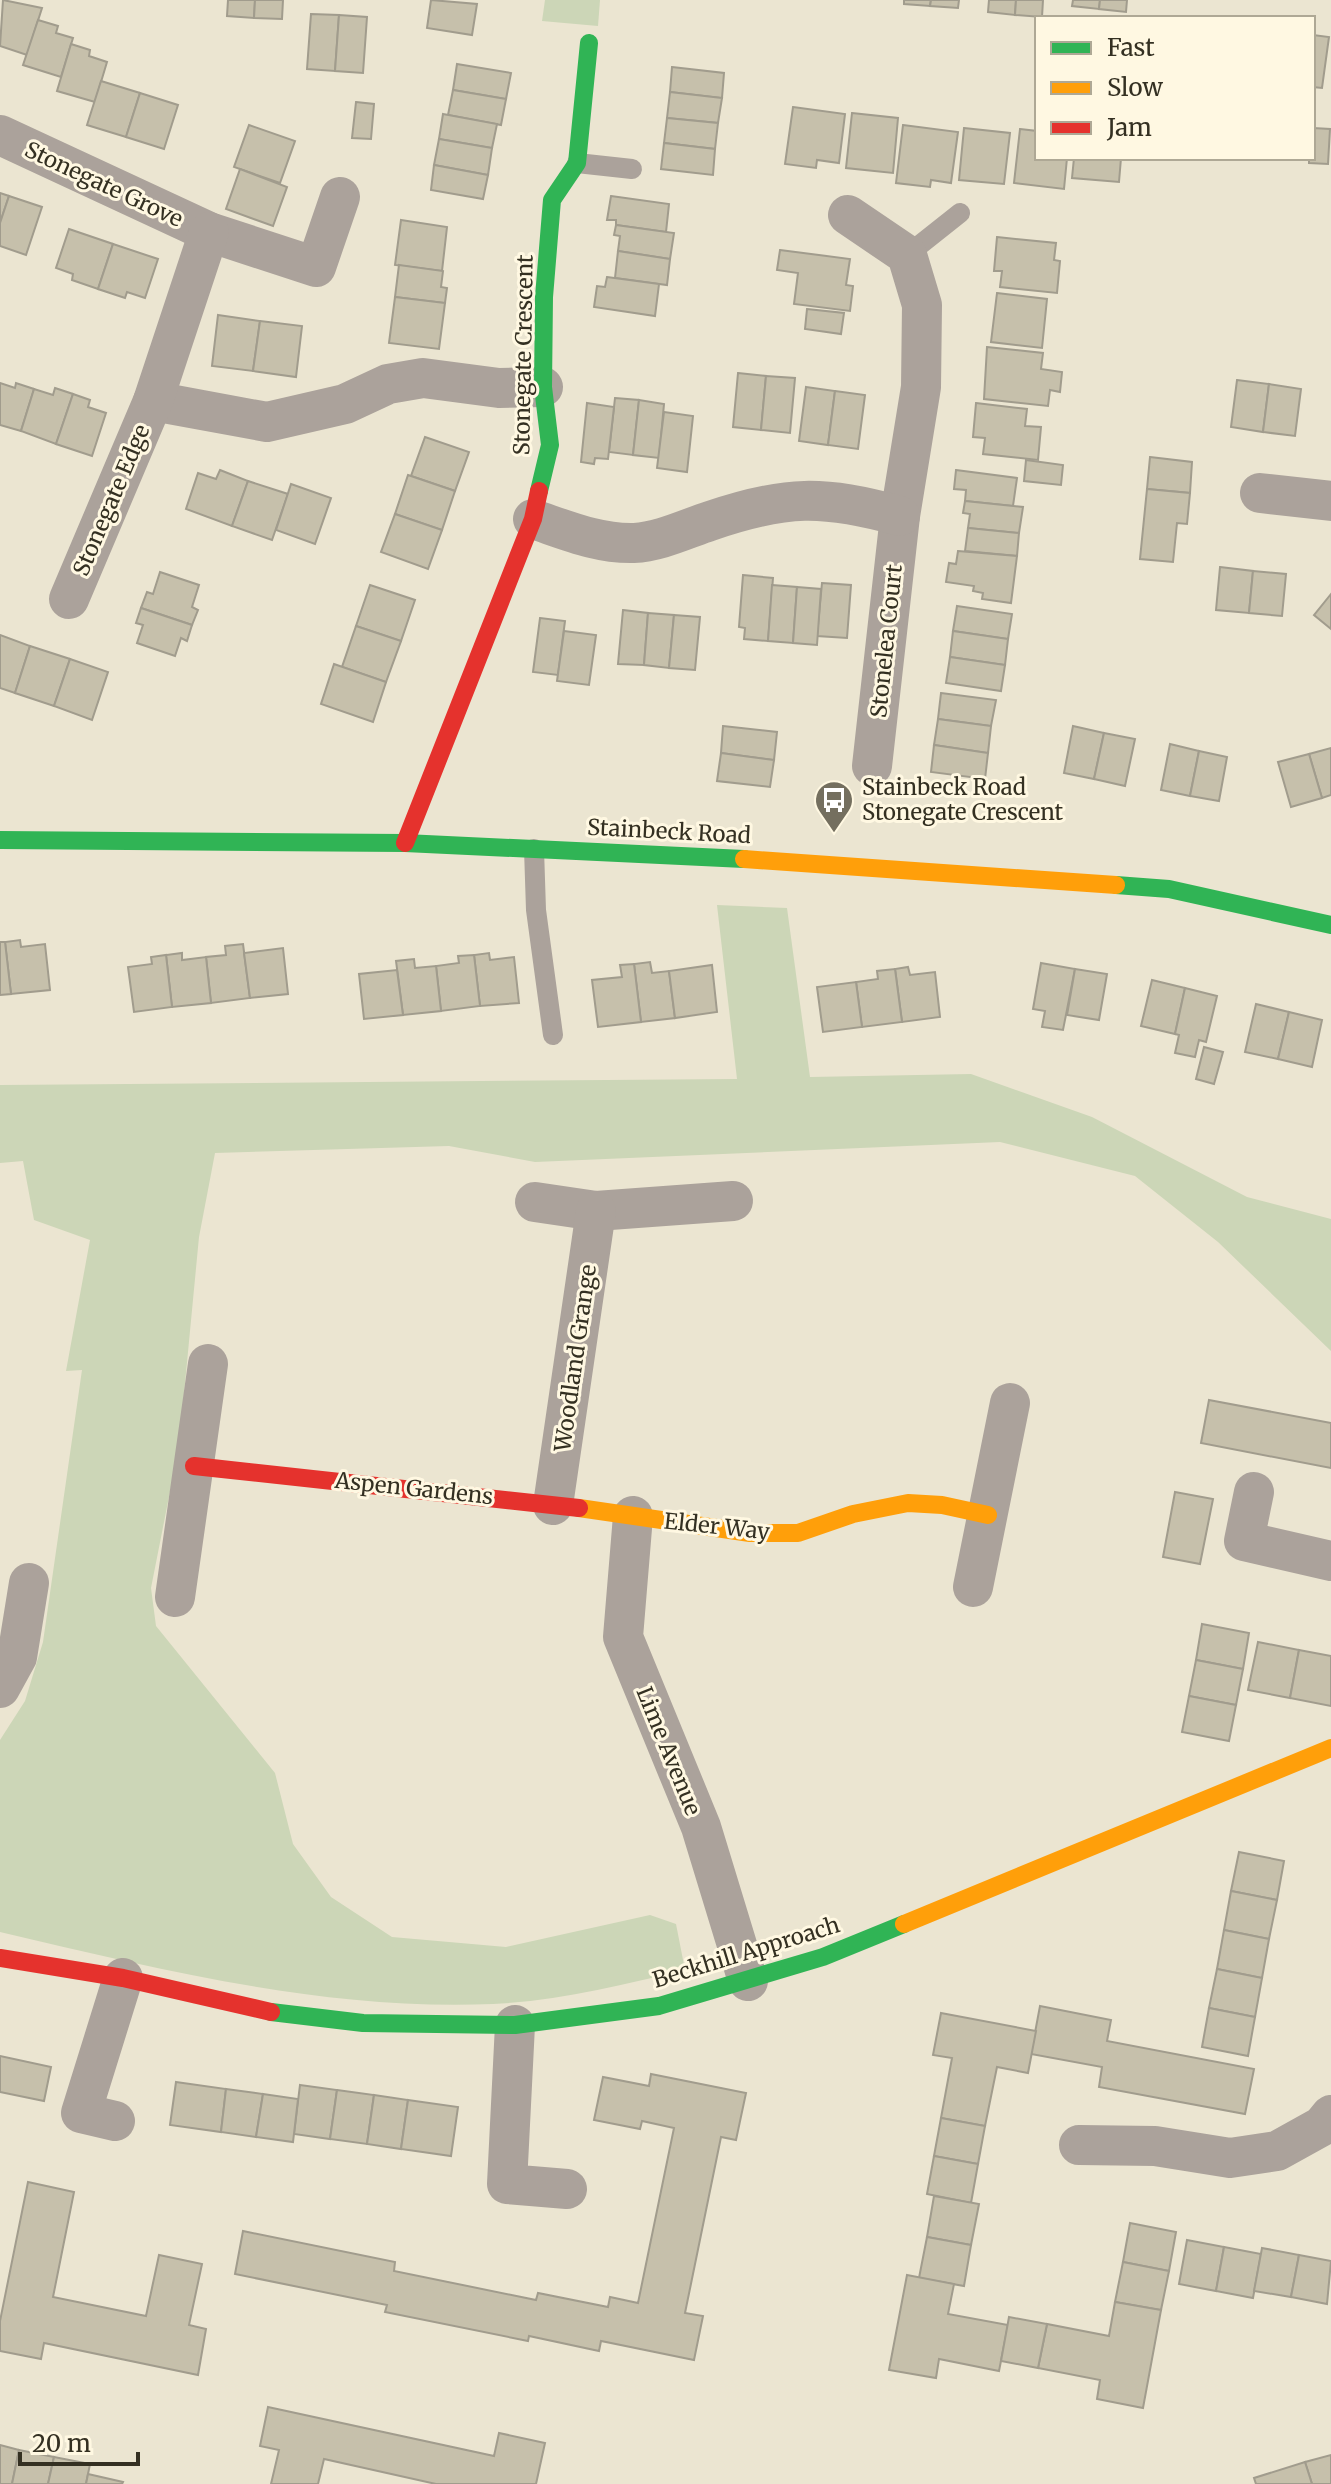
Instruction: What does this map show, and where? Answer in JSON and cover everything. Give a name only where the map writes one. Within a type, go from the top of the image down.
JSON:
[{"type":"street","name":"Stonegate Crescent","points":[[405,843],[533,519],[550,445],[543,387],[544,297],[552,200],[577,163],[589,43]]},
{"type":"street","name":"Stonegate Grove","points":[[0,135],[209,232],[316,267],[340,197]]},
{"type":"street","points":[[848,215],[907,255]]},
{"type":"street","name":"Stonegate Grove","points":[[153,401],[209,232]]},
{"type":"street","name":"Stonelea Court","points":[[872,766],[900,516],[921,387],[922,305],[907,255]]},
{"type":"street","points":[[153,401],[267,422],[345,404],[388,384],[423,378],[499,388],[543,387]]},
{"type":"street","name":"Stonegate Edge","points":[[69,599],[153,401]]},
{"type":"street","points":[[1260,493],[1331,501]]},
{"type":"street","points":[[533,519],[594,540],[635,543],[748,508],[788,499],[845,501],[900,516]]},
{"type":"street","name":"Stainbeck Road","points":[[0,840],[405,843],[765,860],[1169,889],[1331,925]]},
{"type":"street","points":[[535,1202],[596,1211],[733,1201]]},
{"type":"street","name":"Woodland Grange","points":[[553,1505],[596,1211]]},
{"type":"street","points":[[175,1597],[208,1364]]},
{"type":"street","points":[[973,1587],[1010,1403]]},
{"type":"street","name":"Aspen Gardens","points":[[194,1466],[633,1516]]},
{"type":"street","points":[[1254,1492],[1244,1541],[1331,1561]]},
{"type":"street","name":"Elder Way","points":[[633,1516],[766,1533],[798,1533],[853,1514],[908,1503],[942,1505],[988,1515]]},
{"type":"street","name":"Lime Avenue","points":[[633,1516],[623,1637],[701,1827],[748,1981]]},
{"type":"street","points":[[0,1688],[17,1657],[29,1583]]},
{"type":"street","name":"Beckhill Approach","points":[[0,1958],[123,1978],[252,2010],[347,2022],[515,2025],[659,2006],[823,1957],[1331,1748]]},
{"type":"street","points":[[115,2121],[81,2113],[123,1978]]},
{"type":"street","points":[[515,2025],[507,2184],[567,2189]]},
{"type":"street","points":[[1079,2145],[1155,2146],[1230,2158],[1277,2151],[1322,2126],[1331,2115]]},
{"type":"lane","points":[[577,163],[632,169]]},
{"type":"lane","points":[[907,255],[960,213]]},
{"type":"lane","points":[[534,849],[536,910],[553,1035]]},
{"type":"green space","points":[[545,0],[600,0],[598,26],[542,21]]},
{"type":"green space","points":[[717,905],[787,908],[810,1077],[971,1074],[1092,1117],[1247,1197],[1331,1219],[1331,1351],[1218,1242],[1135,1176],[1000,1142],[535,1162],[449,1146],[215,1153],[199,1237],[179,1446],[151,1588],[156,1626],[275,1773],[293,1844],[331,1897],[392,1937],[506,1947],[650,1915],[676,1924],[685,1970],[541,2000],[493,2004],[368,2001],[245,1985],[0,1932],[0,1740],[25,1701],[43,1642],[82,1370],[66,1371],[90,1240],[34,1220],[23,1161],[0,1163],[0,1085],[737,1079]]},
{"type":"building","points":[[3,0],[42,8],[27,55],[0,46]]},
{"type":"building","points":[[228,0],[255,0],[254,18],[227,16]]},
{"type":"building","points":[[255,0],[283,0],[282,19],[254,18]]},
{"type":"building","points":[[431,0],[477,4],[472,35],[427,28]]},
{"type":"building","points":[[904,0],[931,0],[930,6],[904,4]]},
{"type":"building","points":[[931,0],[959,0],[958,8],[930,6]]},
{"type":"building","points":[[989,0],[1016,0],[1015,15],[988,12]]},
{"type":"building","points":[[1016,0],[1043,0],[1042,16],[1015,15]]},
{"type":"building","points":[[1073,0],[1100,0],[1099,9],[1072,6]]},
{"type":"building","points":[[1100,0],[1127,0],[1126,12],[1099,9]]},
{"type":"building","points":[[311,14],[339,15],[335,71],[307,69]]},
{"type":"building","points":[[339,15],[367,17],[363,73],[335,71]]},
{"type":"building","points":[[38,20],[58,26],[56,33],[73,38],[61,77],[23,65]]},
{"type":"building","points":[[1315,35],[1329,37],[1322,88],[1315,87]]},
{"type":"building","points":[[71,44],[90,50],[89,56],[107,62],[95,102],[57,91]]},
{"type":"building","points":[[457,64],[511,73],[506,99],[453,90]]},
{"type":"building","points":[[672,67],[724,73],[722,98],[670,92]]},
{"type":"building","points":[[101,81],[140,93],[126,137],[87,125]]},
{"type":"building","points":[[453,90],[506,99],[501,125],[448,115]]},
{"type":"building","points":[[670,92],[722,98],[718,123],[667,118]]},
{"type":"building","points":[[140,93],[178,105],[164,149],[126,137]]},
{"type":"building","points":[[356,102],[374,104],[371,139],[352,138]]},
{"type":"building","points":[[793,107],[845,114],[839,163],[817,160],[816,168],[785,164]]},
{"type":"building","points":[[852,113],[898,118],[893,173],[846,168]]},
{"type":"building","points":[[443,114],[497,124],[492,148],[439,139]]},
{"type":"building","points":[[667,118],[718,123],[715,149],[664,143]]},
{"type":"building","points":[[249,125],[295,141],[280,183],[234,167]]},
{"type":"building","points":[[903,125],[958,132],[951,183],[931,180],[930,187],[896,183]]},
{"type":"building","points":[[964,128],[1010,133],[1004,184],[959,180]]},
{"type":"building","points":[[1315,128],[1330,129],[1328,164],[1309,163],[1309,160],[1315,160]]},
{"type":"building","points":[[1020,129],[1035,131],[1035,160],[1067,160],[1064,189],[1014,183]]},
{"type":"building","points":[[439,139],[492,148],[488,175],[434,165]]},
{"type":"building","points":[[664,143],[715,149],[713,175],[661,169]]},
{"type":"building","points":[[1074,160],[1121,160],[1119,182],[1072,178]]},
{"type":"building","points":[[434,165],[488,175],[483,199],[431,190]]},
{"type":"building","points":[[240,169],[287,187],[273,226],[226,209]]},
{"type":"building","points":[[0,193],[9,196],[0,223]]},
{"type":"building","points":[[9,196],[42,207],[26,255],[0,246],[0,223]]},
{"type":"building","points":[[611,196],[669,204],[666,232],[616,225],[616,220],[607,220]]},
{"type":"building","points":[[401,220],[447,227],[442,271],[395,265]]},
{"type":"building","points":[[616,225],[674,233],[670,259],[618,251],[620,236],[614,235]]},
{"type":"building","points":[[69,229],[113,244],[98,289],[72,280],[73,274],[56,268]]},
{"type":"building","points":[[997,237],[1056,243],[1054,260],[1060,261],[1057,293],[1000,287],[1002,271],[994,271]]},
{"type":"building","points":[[113,244],[158,259],[145,298],[127,292],[125,298],[98,289]]},
{"type":"building","points":[[780,250],[850,259],[846,285],[853,286],[850,311],[794,304],[798,273],[777,270]]},
{"type":"building","points":[[618,251],[670,259],[667,285],[615,278]]},
{"type":"building","points":[[399,265],[443,271],[441,287],[447,288],[445,303],[395,297]]},
{"type":"building","points":[[607,277],[659,284],[655,316],[594,307],[597,286],[605,287]]},
{"type":"building","points":[[997,293],[1047,299],[1042,348],[991,342]]},
{"type":"building","points":[[395,297],[445,303],[439,349],[389,343]]},
{"type":"building","points":[[807,309],[844,313],[841,334],[805,329]]},
{"type":"building","points":[[218,315],[260,321],[253,371],[212,366]]},
{"type":"building","points":[[260,321],[302,326],[296,377],[253,371]]},
{"type":"building","points":[[987,347],[1043,353],[1041,369],[1062,372],[1060,392],[1050,390],[1048,406],[984,399]]},
{"type":"building","points":[[738,373],[766,376],[761,430],[733,427]]},
{"type":"building","points":[[766,376],[795,378],[790,433],[761,430]]},
{"type":"building","points":[[1237,380],[1269,384],[1263,432],[1231,427]]},
{"type":"building","points":[[0,383],[15,388],[16,383],[34,389],[21,431],[0,425]]},
{"type":"building","points":[[1269,384],[1301,389],[1295,436],[1263,432]]},
{"type":"building","points":[[806,387],[835,391],[828,445],[799,441]]},
{"type":"building","points":[[55,388],[73,394],[56,444],[21,431],[34,389],[53,395]]},
{"type":"building","points":[[835,391],[865,395],[858,449],[828,445]]},
{"type":"building","points":[[73,394],[90,400],[88,407],[106,413],[92,456],[56,444]]},
{"type":"building","points":[[615,398],[639,400],[633,455],[609,452]]},
{"type":"building","points":[[639,400],[664,404],[659,458],[633,455]]},
{"type":"building","points":[[587,403],[614,407],[608,459],[595,458],[594,464],[581,462]]},
{"type":"building","points":[[976,403],[1027,409],[1025,426],[1041,427],[1038,460],[983,454],[985,438],[973,437]]},
{"type":"building","points":[[664,412],[693,416],[687,472],[657,468]]},
{"type":"building","points":[[425,437],[469,452],[455,491],[411,476]]},
{"type":"building","points":[[1150,457],[1192,462],[1190,493],[1147,489]]},
{"type":"building","points":[[1026,460],[1063,465],[1061,485],[1024,481]]},
{"type":"building","points":[[220,470],[248,481],[232,526],[186,509],[198,473],[216,479]]},
{"type":"building","points":[[956,470],[1017,478],[1013,506],[965,501],[966,490],[954,489]]},
{"type":"building","points":[[408,475],[455,491],[442,530],[395,514]]},
{"type":"building","points":[[248,481],[288,494],[272,540],[232,526]]},
{"type":"building","points":[[291,484],[331,498],[315,544],[276,530]]},
{"type":"building","points":[[1147,489],[1190,493],[1187,524],[1177,523],[1173,562],[1140,559]]},
{"type":"building","points":[[965,501],[1023,507],[1019,533],[968,528],[970,514],[963,513]]},
{"type":"building","points":[[395,514],[442,530],[428,569],[381,552]]},
{"type":"building","points":[[968,528],[1019,533],[1017,556],[965,551]]},
{"type":"building","points":[[958,551],[1017,556],[1011,603],[982,599],[983,593],[973,591],[974,586],[946,582],[949,563],[956,564]]},
{"type":"building","points":[[1220,567],[1253,571],[1249,613],[1216,610]]},
{"type":"building","points":[[1253,571],[1286,574],[1282,616],[1249,613]]},
{"type":"building","points":[[160,572],[199,585],[192,607],[198,610],[192,625],[141,608],[147,592],[153,594]]},
{"type":"building","points":[[743,575],[773,578],[768,641],[744,639],[745,628],[739,627]]},
{"type":"building","points":[[822,583],[851,585],[847,638],[817,636]]},
{"type":"building","points":[[370,585],[415,600],[401,641],[356,626]]},
{"type":"building","points":[[772,585],[797,587],[793,643],[768,641]]},
{"type":"building","points":[[797,587],[821,589],[817,645],[793,643]]},
{"type":"building","points":[[1331,594],[1331,629],[1314,615]]},
{"type":"building","points":[[957,606],[1012,614],[1008,639],[953,631]]},
{"type":"building","points":[[141,608],[192,625],[187,641],[181,638],[175,656],[137,643],[143,625],[136,623]]},
{"type":"building","points":[[623,610],[648,613],[644,665],[618,664]]},
{"type":"building","points":[[648,613],[674,615],[669,668],[644,665]]},
{"type":"building","points":[[674,615],[700,617],[695,670],[669,668]]},
{"type":"building","points":[[540,618],[565,621],[558,675],[533,672]]},
{"type":"building","points":[[356,626],[401,641],[386,682],[342,667]]},
{"type":"building","points":[[564,631],[596,635],[589,685],[557,681]]},
{"type":"building","points":[[953,631],[1008,639],[1005,665],[950,657]]},
{"type":"building","points":[[0,635],[30,646],[15,693],[0,688]]},
{"type":"building","points":[[30,646],[70,659],[54,706],[15,693]]},
{"type":"building","points":[[950,657],[1005,665],[1001,691],[946,683]]},
{"type":"building","points":[[70,659],[108,672],[92,720],[54,706]]},
{"type":"building","points":[[334,664],[386,682],[373,722],[321,704]]},
{"type":"building","points":[[941,693],[996,700],[991,726],[938,719]]},
{"type":"building","points":[[938,719],[991,726],[988,753],[934,745]]},
{"type":"building","points":[[723,726],[777,732],[774,760],[721,753]]},
{"type":"building","points":[[1073,726],[1104,733],[1094,779],[1064,773]]},
{"type":"building","points":[[1104,733],[1135,739],[1125,786],[1094,779]]},
{"type":"building","points":[[1170,744],[1199,751],[1190,796],[1161,790]]},
{"type":"building","points":[[934,745],[988,753],[985,779],[931,772]]},
{"type":"building","points":[[1331,748],[1331,795],[1322,798],[1309,754]]},
{"type":"building","points":[[1199,751],[1227,757],[1219,801],[1190,796]]},
{"type":"building","points":[[721,753],[774,760],[770,787],[717,781]]},
{"type":"building","points":[[1309,754],[1322,798],[1291,807],[1278,762]]},
{"type":"building","points":[[20,940],[21,947],[45,944],[50,990],[11,994],[5,942]]},
{"type":"building","points":[[0,942],[5,942],[11,994],[0,995]]},
{"type":"building","points":[[243,944],[250,998],[211,1003],[206,957],[226,955],[225,946]]},
{"type":"building","points":[[283,948],[288,994],[250,998],[244,953]]},
{"type":"building","points":[[182,953],[182,960],[206,957],[211,1003],[172,1007],[166,955]]},
{"type":"building","points":[[489,953],[490,960],[514,957],[519,1003],[480,1006],[474,955]]},
{"type":"building","points":[[166,955],[172,1007],[134,1012],[128,967],[152,964],[151,957]]},
{"type":"building","points":[[474,955],[480,1006],[441,1011],[436,966],[459,963],[458,956]]},
{"type":"building","points":[[414,959],[415,968],[436,966],[441,1011],[403,1015],[396,961]]},
{"type":"building","points":[[650,962],[652,973],[669,971],[675,1018],[641,1022],[634,964]]},
{"type":"building","points":[[1041,963],[1075,969],[1063,1030],[1042,1027],[1045,1011],[1033,1009]]},
{"type":"building","points":[[634,964],[641,1022],[598,1027],[592,980],[622,977],[620,965]]},
{"type":"building","points":[[712,965],[717,1012],[675,1018],[669,971]]},
{"type":"building","points":[[908,967],[910,975],[935,972],[940,1017],[902,1022],[895,969]]},
{"type":"building","points":[[895,969],[902,1022],[862,1027],[856,982],[878,979],[877,971]]},
{"type":"building","points":[[1075,969],[1107,974],[1099,1020],[1067,1015]]},
{"type":"building","points":[[397,970],[403,1015],[364,1019],[359,974]]},
{"type":"building","points":[[1152,980],[1185,988],[1175,1034],[1141,1026]]},
{"type":"building","points":[[856,982],[862,1027],[823,1032],[817,987]]},
{"type":"building","points":[[1185,988],[1217,996],[1206,1042],[1199,1040],[1195,1057],[1175,1053],[1179,1035],[1175,1034]]},
{"type":"building","points":[[1256,1004],[1289,1012],[1278,1059],[1245,1052]]},
{"type":"building","points":[[1289,1012],[1322,1020],[1312,1067],[1278,1059]]},
{"type":"building","points":[[1204,1047],[1223,1052],[1214,1084],[1196,1079]]},
{"type":"building","points":[[1209,1400],[1331,1423],[1331,1468],[1201,1443]]},
{"type":"building","points":[[1175,1492],[1213,1499],[1200,1564],[1163,1557]]},
{"type":"building","points":[[1202,1624],[1249,1633],[1243,1669],[1196,1660]]},
{"type":"building","points":[[1258,1642],[1299,1650],[1290,1698],[1248,1690]]},
{"type":"building","points":[[1299,1650],[1331,1656],[1331,1706],[1290,1698]]},
{"type":"building","points":[[1196,1660],[1243,1669],[1236,1705],[1189,1696]]},
{"type":"building","points":[[1189,1696],[1236,1705],[1229,1741],[1182,1732]]},
{"type":"building","points":[[1239,1852],[1284,1861],[1277,1900],[1231,1891]]},
{"type":"building","points":[[1231,1891],[1277,1900],[1269,1939],[1224,1930]]},
{"type":"building","points":[[1224,1930],[1269,1939],[1262,1978],[1217,1969]]},
{"type":"building","points":[[1217,1969],[1262,1978],[1255,2017],[1209,2008]]},
{"type":"building","points":[[1040,2006],[1111,2020],[1107,2041],[1254,2069],[1245,2114],[1099,2087],[1102,2067],[1031,2054]]},
{"type":"building","points":[[1209,2008],[1255,2017],[1248,2056],[1202,2047]]},
{"type":"building","points":[[941,2013],[1036,2031],[1028,2073],[997,2067],[985,2126],[941,2118],[952,2058],[933,2055]]},
{"type":"building","points":[[0,2056],[51,2067],[44,2101],[0,2092]]},
{"type":"building","points":[[651,2074],[746,2093],[736,2140],[721,2137],[685,2313],[703,2316],[694,2360],[601,2341],[599,2351],[529,2336],[528,2341],[385,2312],[387,2305],[235,2274],[243,2231],[395,2262],[394,2271],[536,2300],[538,2293],[608,2307],[610,2297],[638,2303],[674,2128],[642,2121],[640,2129],[594,2120],[603,2077],[649,2086]]},
{"type":"building","points":[[176,2082],[226,2089],[221,2132],[170,2125]]},
{"type":"building","points":[[300,2085],[337,2090],[330,2139],[294,2134]]},
{"type":"building","points":[[226,2089],[263,2094],[256,2137],[221,2132]]},
{"type":"building","points":[[337,2090],[374,2095],[367,2144],[330,2139]]},
{"type":"building","points":[[263,2094],[298,2099],[293,2142],[256,2137]]},
{"type":"building","points":[[374,2095],[408,2100],[401,2149],[367,2144]]},
{"type":"building","points":[[408,2100],[458,2107],[451,2156],[401,2149]]},
{"type":"building","points":[[941,2118],[985,2126],[978,2164],[934,2156]]},
{"type":"building","points":[[934,2156],[978,2164],[971,2203],[927,2194]]},
{"type":"building","points":[[28,2182],[74,2192],[53,2297],[146,2316],[159,2255],[202,2264],[189,2325],[206,2329],[198,2375],[44,2343],[41,2359],[0,2351],[0,2321]]},
{"type":"building","points":[[934,2196],[979,2204],[971,2245],[927,2237]]},
{"type":"building","points":[[1130,2223],[1176,2232],[1169,2271],[1123,2262]]},
{"type":"building","points":[[927,2237],[971,2245],[964,2286],[919,2278]]},
{"type":"building","points":[[1187,2240],[1224,2247],[1216,2291],[1179,2284]]},
{"type":"building","points":[[1224,2247],[1261,2254],[1253,2298],[1216,2291]]},
{"type":"building","points":[[1262,2248],[1299,2255],[1291,2297],[1254,2291]]},
{"type":"building","points":[[1299,2255],[1331,2261],[1327,2304],[1291,2297]]},
{"type":"building","points":[[1123,2262],[1169,2271],[1161,2310],[1115,2302]]},
{"type":"building","points":[[907,2275],[954,2284],[948,2314],[1008,2325],[999,2371],[939,2359],[936,2378],[889,2370]]},
{"type":"building","points":[[1115,2302],[1161,2310],[1143,2408],[1097,2399],[1100,2380],[1038,2368],[1047,2324],[1109,2336]]},
{"type":"building","points":[[1009,2317],[1047,2324],[1038,2368],[1001,2361]]},
{"type":"building","points":[[268,2407],[494,2456],[499,2433],[545,2443],[536,2484],[436,2484],[324,2459],[318,2484],[271,2484],[279,2450],[260,2446]]},
{"type":"building","points":[[0,2445],[19,2450],[12,2484],[0,2484]]},
{"type":"building","points":[[19,2450],[54,2457],[48,2484],[12,2484]]},
{"type":"building","points":[[1331,2455],[1331,2484],[1312,2484],[1305,2462]]},
{"type":"building","points":[[54,2457],[90,2464],[86,2484],[48,2484]]},
{"type":"building","points":[[1305,2462],[1312,2484],[1256,2484],[1254,2478]]},
{"type":"building","points":[[88,2474],[123,2482],[86,2484]]},
{"type":"traffic: fast","points":[[539,491],[550,445],[543,387],[544,297],[552,200],[577,163],[589,43]]},
{"type":"traffic: fast","points":[[0,840],[405,843],[744,859]]},
{"type":"traffic: fast","points":[[1116,885],[1169,889],[1331,925]]},
{"type":"traffic: fast","points":[[271,2012],[363,2023],[515,2025],[659,2006],[823,1957],[904,1924]]},
{"type":"traffic: slow","points":[[744,859],[1116,885]]},
{"type":"traffic: slow","points":[[579,1508],[750,1533],[798,1533],[853,1514],[908,1503],[942,1505],[988,1515]]},
{"type":"traffic: slow","points":[[904,1924],[1331,1748]]},
{"type":"traffic: jam","points":[[405,843],[533,519],[539,491]]},
{"type":"traffic: jam","points":[[194,1466],[579,1508]]},
{"type":"traffic: jam","points":[[0,1958],[123,1978],[271,2012]]},
{"type":"place","name":"Stainbeck Road Stonegate Crescent","points":[[834,834]]}]
